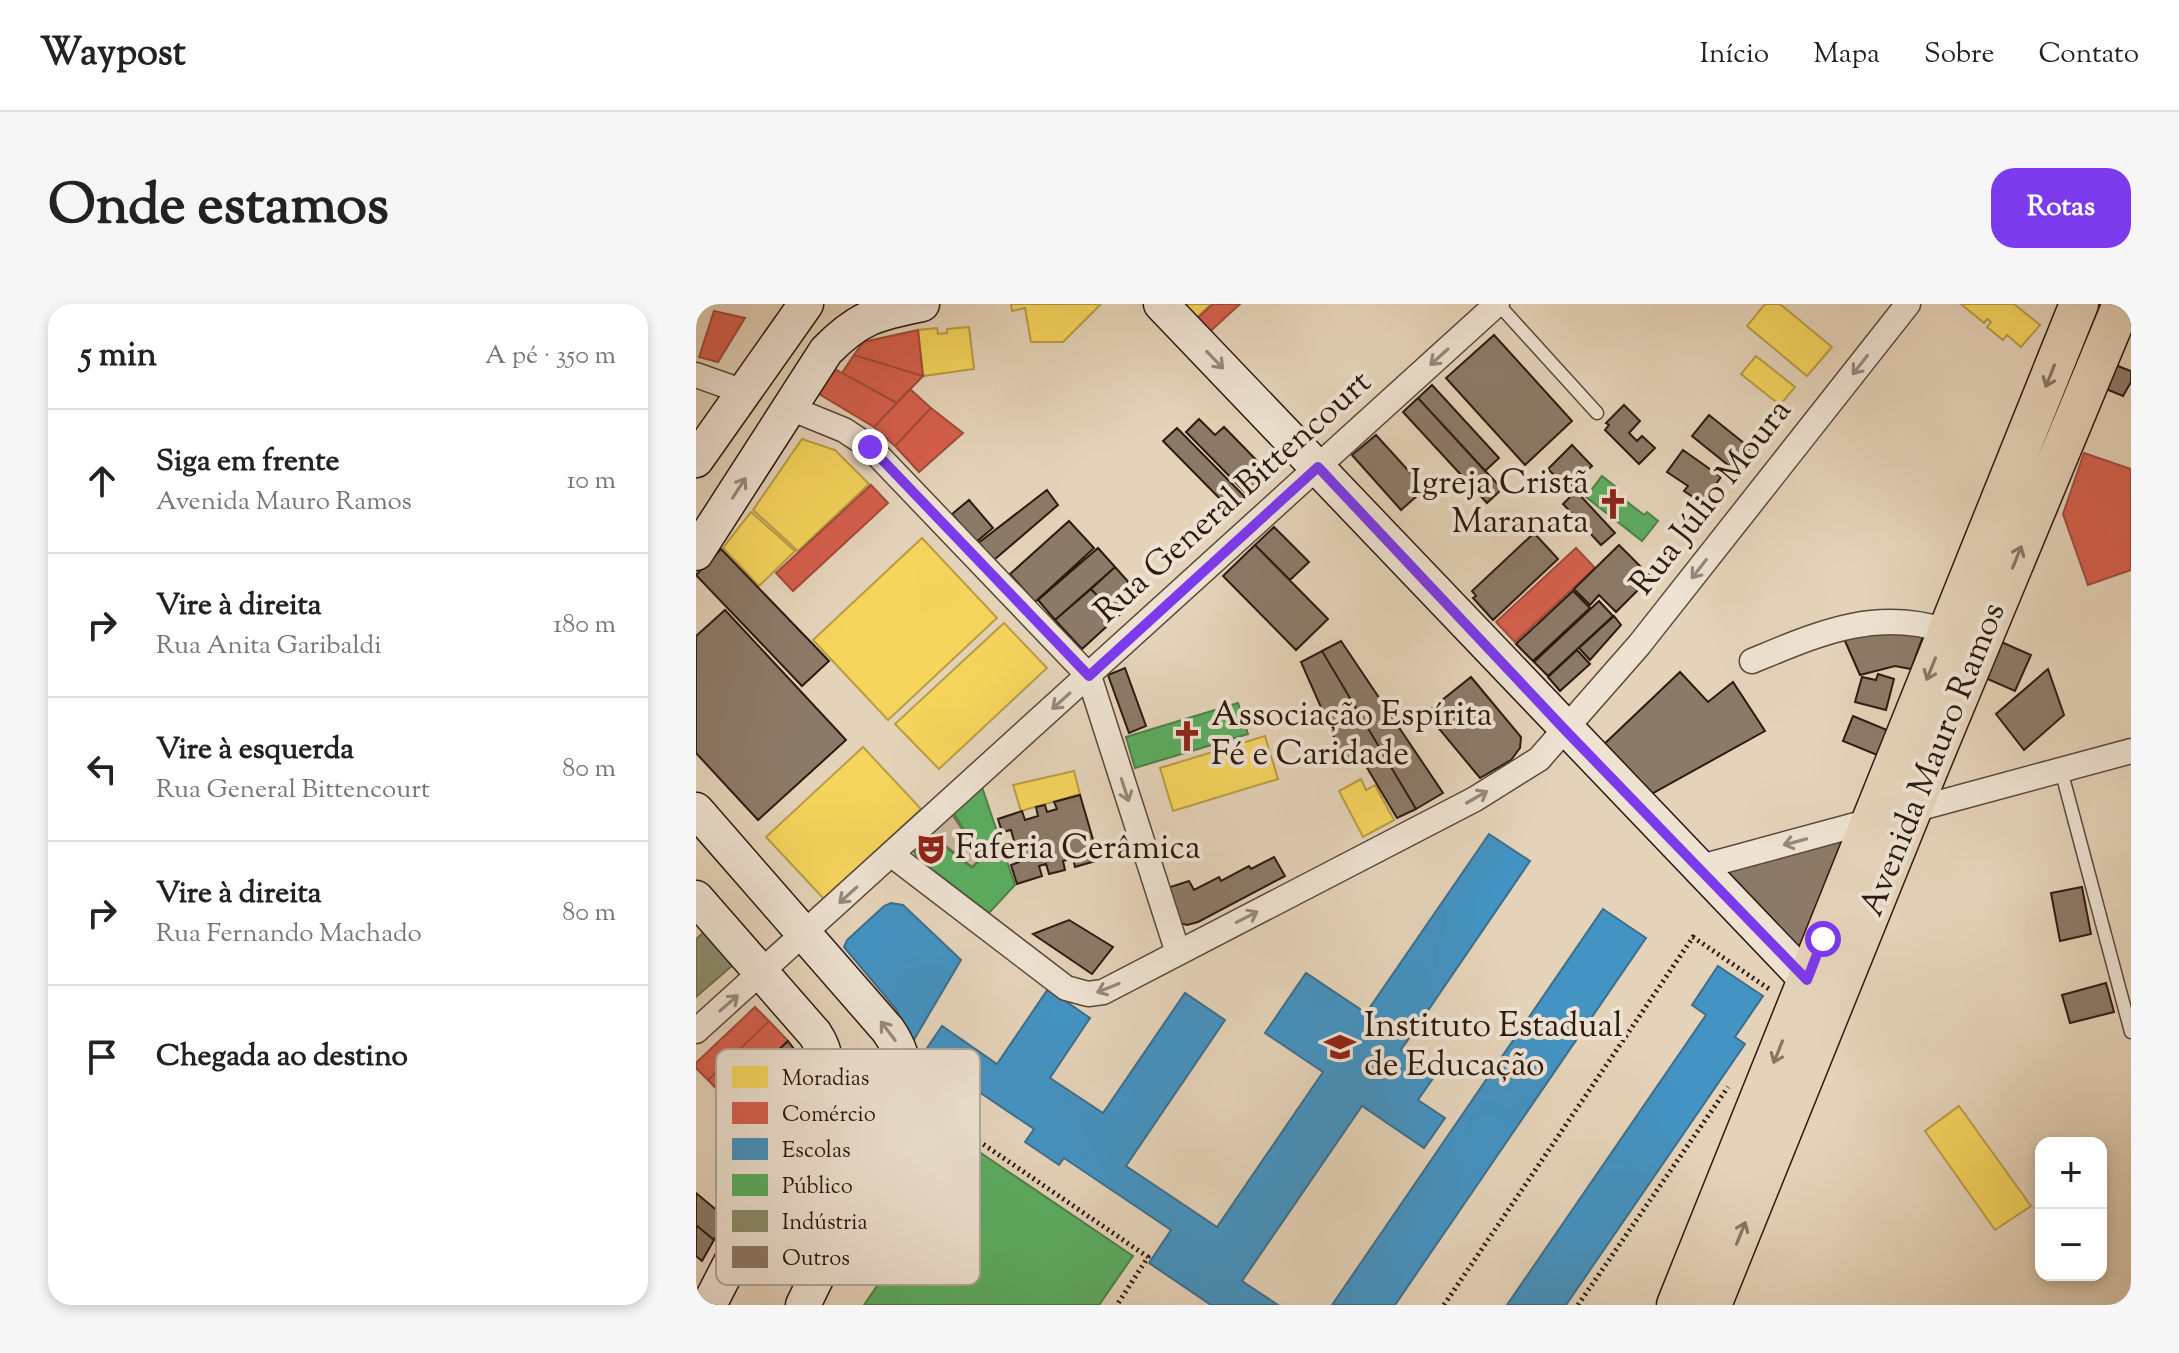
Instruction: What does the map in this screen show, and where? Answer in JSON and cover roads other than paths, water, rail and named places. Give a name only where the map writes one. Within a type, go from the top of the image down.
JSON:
[{"type":"main road","points":[[696,460],[806,304]]},
{"type":"main road","points":[[696,553],[826,351],[848,329],[873,315],[922,304]]},
{"type":"main road","points":[[1161,304],[1697,868],[1806,988]]},
{"type":"main road","name":"Avenida Mauro Ramos","points":[[1676,1305],[2079,304]]},
{"type":"main road","name":"Avenida Mauro Ramos","points":[[1712,1305],[1806,988],[1913,810],[2122,304]]},
{"type":"main road","points":[[744,392],[790,408]]},
{"type":"main road","points":[[696,810],[888,1030],[900,1049]]},
{"type":"main road","points":[[696,898],[824,1049]]},
{"type":"main road","points":[[709,1305],[719,1285]]},
{"type":"main road","points":[[803,1305],[813,1285]]},
{"type":"street","name":"Rua General Bittencourt","points":[[696,1031],[1497,304]]},
{"type":"street","name":"Rua Júlio Moura","points":[[892,855],[1066,988],[1077,992],[1103,992],[1475,799],[1539,759],[1566,731],[1639,645],[1908,304]]},
{"type":"street","points":[[696,375],[744,392]]},
{"type":"street","points":[[790,408],[844,430],[870,447],[1089,676],[1178,953]]},
{"type":"street","points":[[1752,661],[1836,628],[1866,622],[1922,623],[1947,631]]},
{"type":"street","points":[[1913,810],[2131,751]]},
{"type":"street","points":[[1697,868],[1870,821]]},
{"type":"lane","points":[[1497,304],[1597,413]]},
{"type":"lane","points":[[2061,770],[2131,1032]]},
{"type":"place","name":"Igreja Cristã Maranata","points":[[1613,504]]},
{"type":"place","name":"Associação Espírita Fé e Caridade","points":[[1187,736]]},
{"type":"place","name":"Faferia Cerâmica","points":[[931,849]]},
{"type":"place","name":"Instituto Estadual de Educação","points":[[1340,1047]]}]
